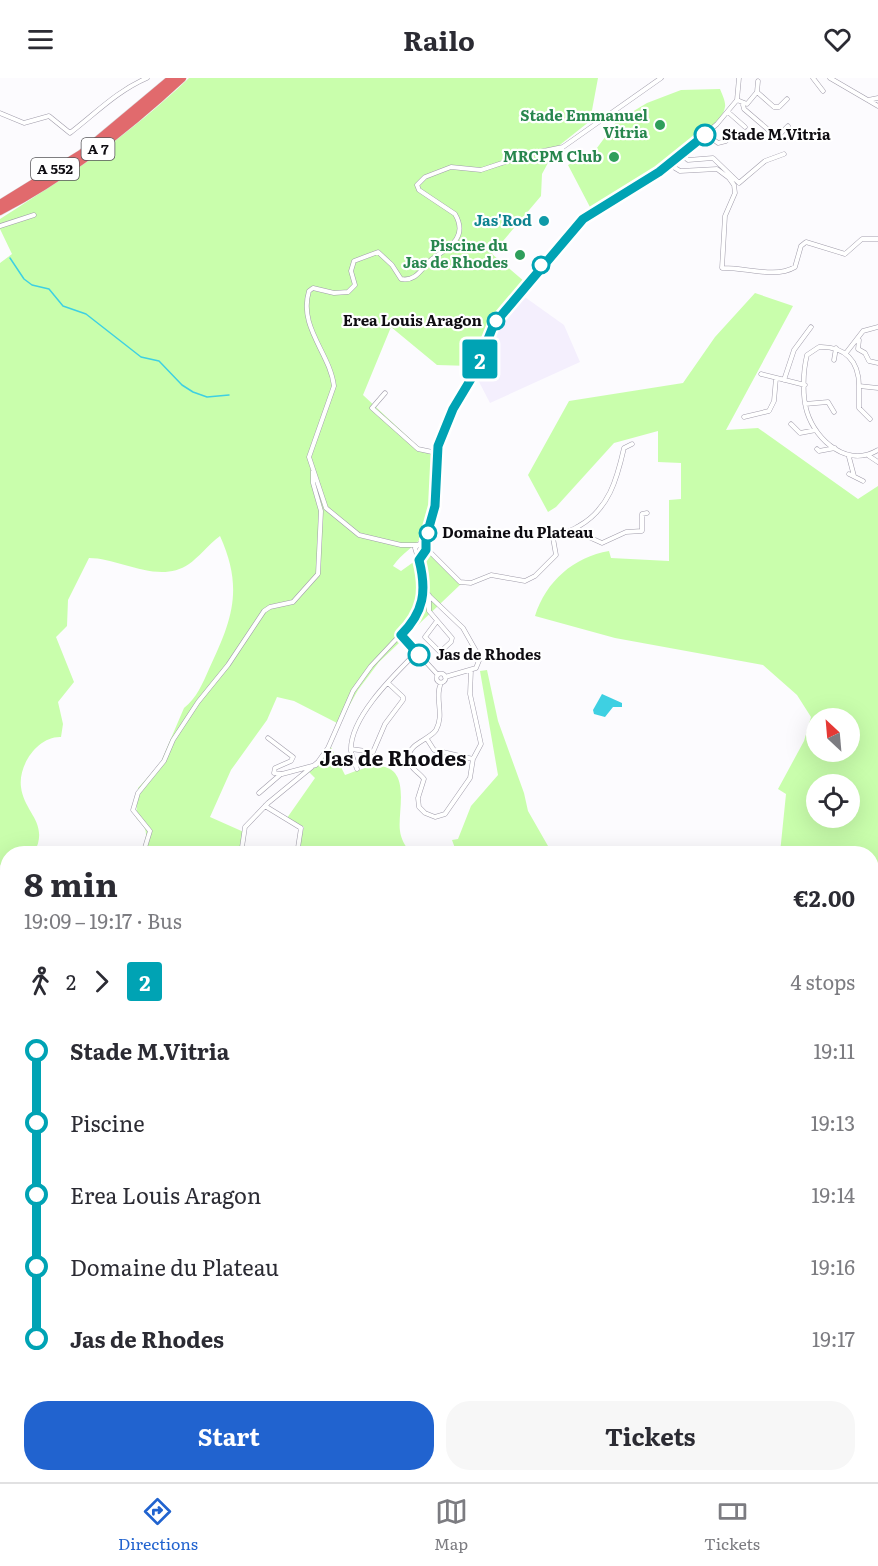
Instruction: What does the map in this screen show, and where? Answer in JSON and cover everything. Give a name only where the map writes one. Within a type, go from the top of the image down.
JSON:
[{"type":"highway","name":"A 7","points":[[108,133],[172,78]]},
{"type":"highway","name":"A 7","points":[[0,211],[91,154],[136,120],[182,78]]},
{"type":"highway","name":"A 552","points":[[0,203],[108,133]]},
{"type":"street","points":[[0,113],[24,123],[49,116],[70,133],[95,110],[130,86],[147,78]]},
{"type":"street","points":[[146,846],[151,833],[148,826],[133,810],[138,793],[164,761],[173,740],[198,702],[228,665],[264,611],[270,607],[290,604],[318,574],[321,511],[309,460],[334,386],[309,324],[307,309],[309,291],[316,288],[334,293],[348,292],[355,285],[351,271],[354,261],[378,252],[392,265],[401,279],[408,280],[415,276],[432,259],[452,246],[459,230],[456,214],[419,190],[417,185],[420,180],[451,167],[482,170],[520,156],[563,147],[661,78]]},
{"type":"street","points":[[242,846],[245,827],[266,806],[316,765],[328,748],[353,692],[371,666],[401,635],[422,608],[424,591],[419,560],[435,506],[437,453],[444,431],[474,374],[494,324],[541,265],[583,219],[683,156],[728,112],[736,100],[739,78]]},
{"type":"street","points":[[813,78],[823,91]]},
{"type":"street","points":[[830,78],[878,106]]},
{"type":"street","points":[[743,105],[747,104],[757,92],[758,81]]},
{"type":"street","points":[[757,92],[774,107],[779,107],[787,99]]},
{"type":"street","points":[[868,100],[878,98]]},
{"type":"street","points":[[736,100],[772,133],[780,134],[788,126]]},
{"type":"street","points":[[728,112],[745,128]]},
{"type":"street","points":[[706,134],[718,143],[726,141]]},
{"type":"street","points":[[683,156],[688,160],[713,158],[738,183],[765,161],[784,154]]},
{"type":"street","points":[[670,165],[680,171],[717,169],[734,185],[735,193],[725,216],[722,268],[739,267],[784,271],[795,267],[801,246],[806,242],[845,254],[862,239],[878,239]]},
{"type":"street","points":[[0,226],[34,215]]},
{"type":"street","points":[[784,380],[794,350],[811,327]]},
{"type":"street","points":[[846,353],[863,332],[878,327]]},
{"type":"street","points":[[859,339],[858,349],[866,353],[869,361],[878,363]]},
{"type":"street","points":[[870,419],[859,408],[856,366],[846,353],[836,348],[819,347],[809,352],[806,359],[805,404],[816,430],[849,457],[868,455],[878,450]]},
{"type":"street","points":[[834,360],[836,348]]},
{"type":"street","points":[[761,374],[805,385]]},
{"type":"street","points":[[744,417],[769,411],[774,401],[776,378]]},
{"type":"street","points":[[859,386],[878,388]]},
{"type":"street","points":[[385,393],[372,408],[418,449],[437,453]]},
{"type":"street","points":[[805,404],[829,400],[834,412]]},
{"type":"street","points":[[791,424],[800,433],[816,430]]},
{"type":"street","points":[[315,484],[327,510],[357,534],[421,549],[457,581],[471,583],[491,575],[520,581],[530,579],[556,555],[553,538],[577,527],[602,508],[617,477],[624,447],[632,444]]},
{"type":"street","points":[[823,455],[818,450],[836,448]]},
{"type":"street","points":[[868,455],[878,462]]},
{"type":"street","points":[[849,457],[852,475],[863,481]]},
{"type":"street","points":[[577,527],[582,534],[602,543],[628,531],[642,531],[642,514],[647,513]]},
{"type":"street","points":[[401,635],[438,675],[445,677],[479,666],[480,660],[466,632],[424,591]]},
{"type":"street","points":[[429,595],[429,611],[452,638],[452,642],[440,652],[425,637],[437,621]]},
{"type":"street","points":[[357,769],[351,749],[365,712],[417,652]]},
{"type":"street","points":[[445,677],[438,692],[440,716],[435,731],[414,747],[408,757],[411,765],[424,780],[418,798],[419,807],[430,816],[440,816],[447,811],[470,778],[473,759],[481,744],[470,694],[471,670]]},
{"type":"street","points":[[438,675],[437,680],[441,682]]},
{"type":"street","points":[[351,749],[373,752],[385,724],[403,700],[403,697],[388,683]]},
{"type":"street","points":[[268,738],[281,750],[292,755],[291,761],[273,770],[274,773],[282,774],[316,765]]},
{"type":"street","points":[[427,739],[434,750],[452,752],[473,759]]},
{"type":"street","points":[[259,793],[282,774]]},
{"type":"street","points":[[266,806],[302,828],[299,846]]},
{"type":"shaded area","points":[[522,295],[564,325],[580,362],[490,403],[476,376],[498,355],[494,325]]},
{"type":"green space","points":[[189,78],[598,78],[590,121],[556,148],[542,174],[541,196],[492,254],[525,282],[487,325],[471,366],[437,365],[391,327],[363,395],[422,450],[432,454],[433,497],[427,528],[419,541],[393,566],[401,571],[429,551],[461,584],[379,662],[358,690],[339,724],[294,701],[277,697],[267,720],[231,770],[210,817],[246,833],[244,846],[143,846],[146,834],[144,827],[136,818],[138,788],[160,764],[184,708],[199,690],[224,635],[232,604],[232,572],[220,536],[189,564],[177,570],[152,571],[89,558],[68,600],[67,626],[56,637],[74,682],[58,702],[63,724],[61,737],[45,741],[31,753],[21,778],[23,796],[38,826],[38,843],[37,846],[0,846],[0,263],[12,254],[0,229],[0,219],[74,170],[166,99]]},
{"type":"green space","points":[[720,89],[725,107],[724,112],[713,126],[695,137],[690,145],[665,164],[591,209],[568,165],[594,152],[617,121],[647,103],[681,90]]},
{"type":"green space","points":[[755,293],[793,306],[726,430],[758,428],[858,499],[878,486],[878,846],[781,846],[786,794],[778,789],[806,734],[806,762],[860,762],[860,708],[806,709],[797,695],[763,665],[615,638],[535,616],[546,592],[554,582],[573,565],[596,554],[609,551],[611,558],[669,561],[669,500],[681,499],[681,463],[658,462],[658,431],[614,443],[556,507],[548,512],[528,475],[569,401],[683,383],[715,337]]},
{"type":"green space","points":[[487,670],[498,721],[524,793],[528,811],[548,846],[454,846],[452,840],[458,839],[471,806],[498,775],[480,671]]},
{"type":"green space","points":[[330,745],[345,775],[376,766],[388,768],[395,773],[401,791],[400,831],[406,846],[299,846],[304,827],[287,818],[315,778],[308,771]]},
{"type":"water","points":[[602,694],[622,703],[622,707],[613,707],[605,717],[594,714],[593,710]]},
{"type":"waterway","points":[[10,258],[24,279],[32,285],[49,289],[63,306],[86,314],[141,357],[159,361],[182,385],[193,392],[207,397],[229,395]]},
{"type":"bus line","name":"2","points":[[419,655],[401,635],[422,608],[424,583],[419,560],[426,550],[426,538],[435,506],[438,446],[453,409],[474,374],[494,324],[532,276],[583,219],[683,156],[705,135]]},
{"type":"place","name":"Stade Emmanuel Vitria","points":[[660,125]]},
{"type":"place","name":"Stade M.Vitria","points":[[705,135]]},
{"type":"place","name":"MRCPM Club","points":[[614,157]]},
{"type":"place","name":"Jas'Rod","points":[[544,221]]},
{"type":"place","name":"Piscine du Jas de Rhodes","points":[[520,255]]},
{"type":"place","name":"Erea Louis Aragon","points":[[496,321]]},
{"type":"place","name":"Domaine du Plateau","points":[[428,533]]},
{"type":"place","name":"Jas de Rhodes","points":[[419,655]]},
{"type":"district","name":"Jas de Rhodes","points":[[393,759]]}]
